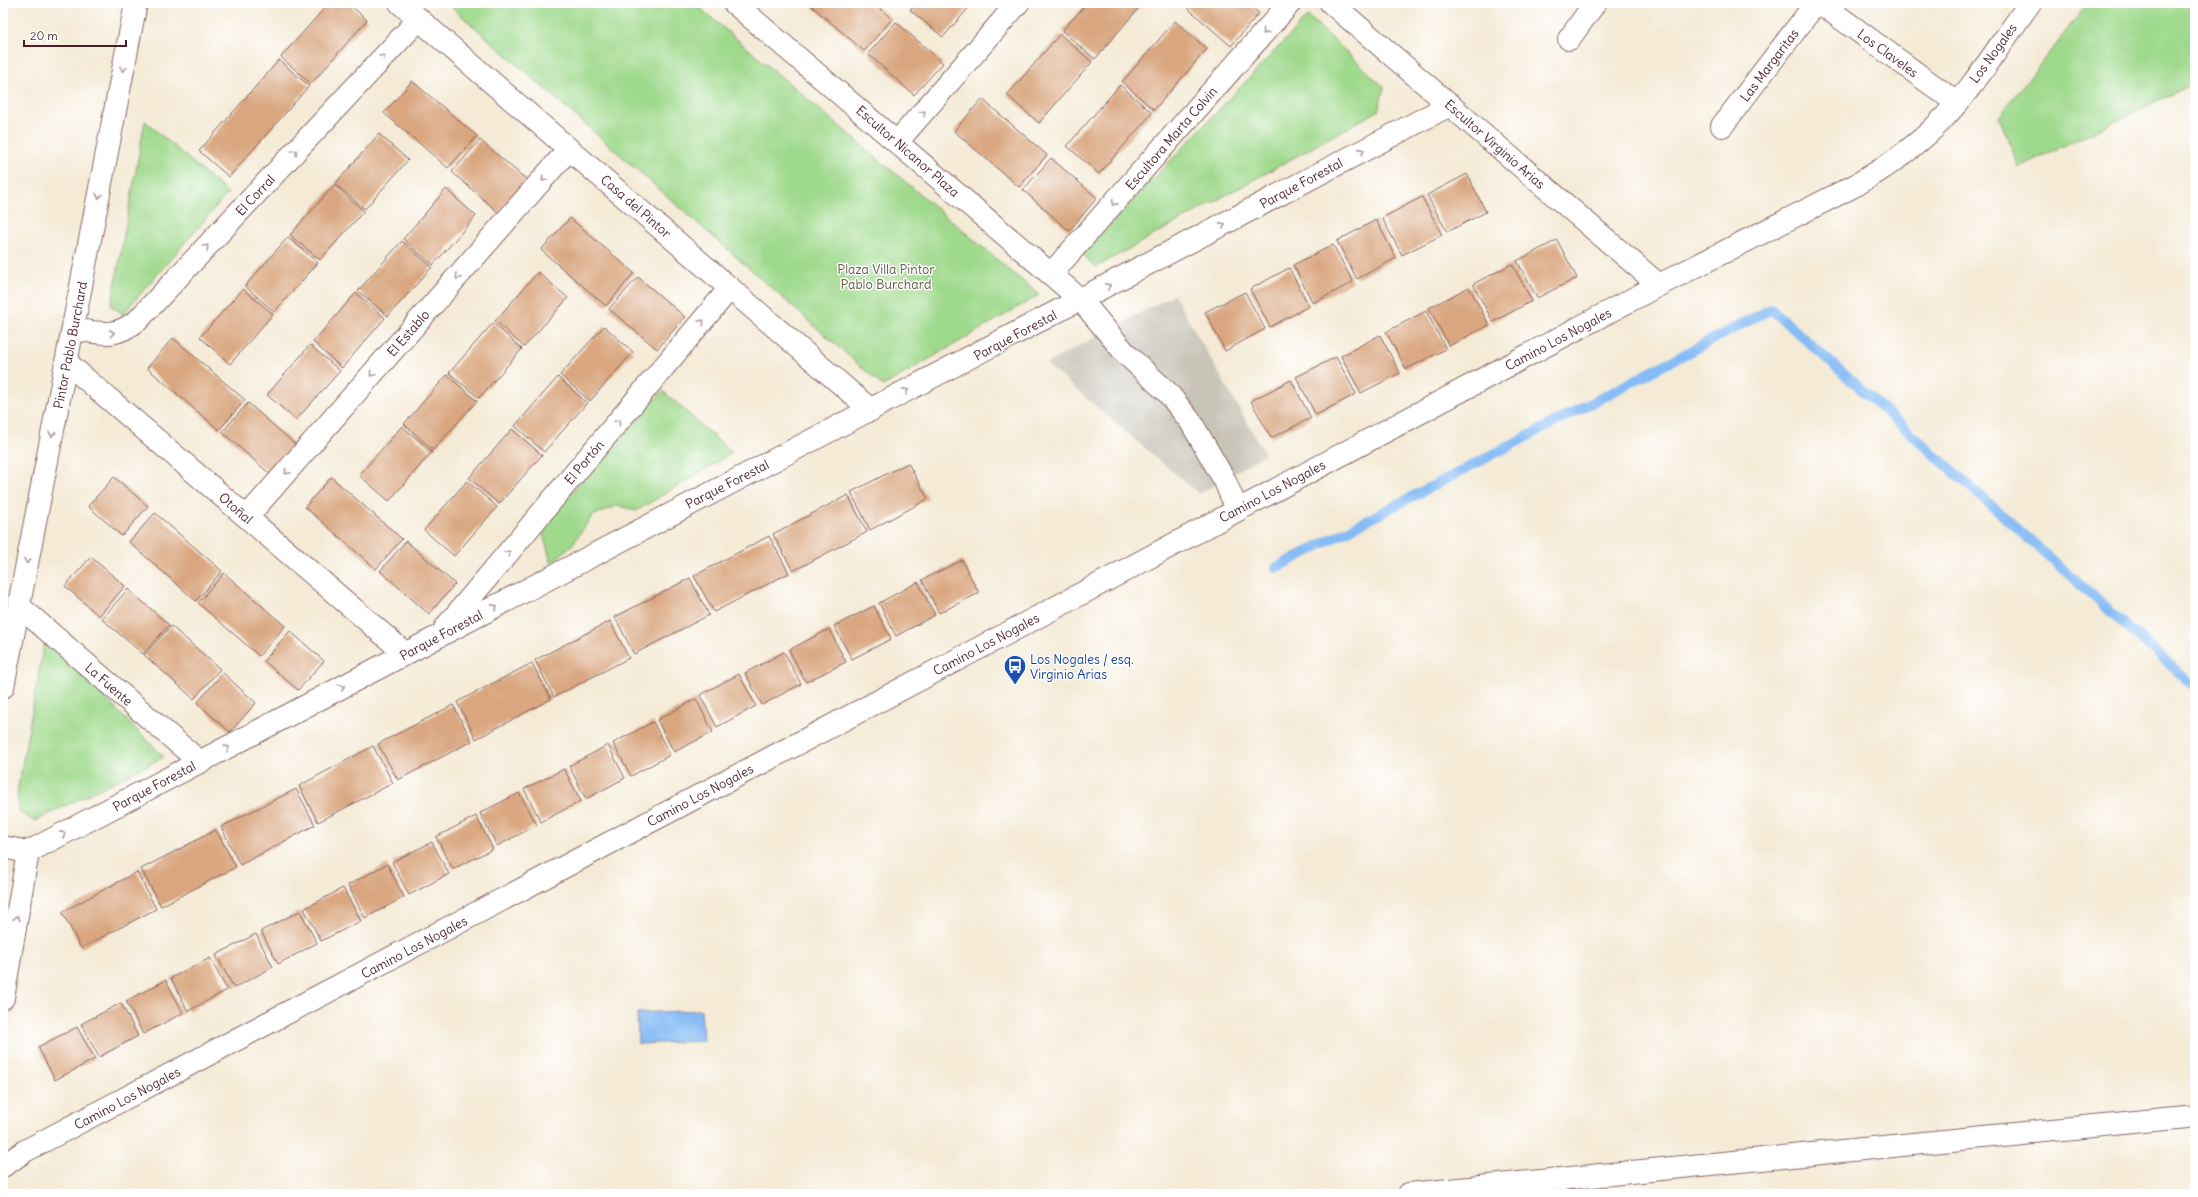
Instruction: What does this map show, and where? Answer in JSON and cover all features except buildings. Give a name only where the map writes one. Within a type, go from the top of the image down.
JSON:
[{"type":"street","name":"Pintor Pablo Burchard","points":[[3,687],[136,3]]},
{"type":"street","name":"Casa del Pintor","points":[[400,3],[871,410]]},
{"type":"street","points":[[898,142],[1018,3]]},
{"type":"street","name":"Escultora Marta Colvin","points":[[1051,274],[1290,3]]},
{"type":"street","name":"Escultor Virginio Arias","points":[[1331,3],[1659,285]]},
{"type":"street","points":[[1569,39],[1595,3]]},
{"type":"street","name":"Las Margaritas","points":[[1722,126],[1816,3]]},
{"type":"street","name":"Los Claveles","points":[[1820,3],[1956,103]]},
{"type":"street","name":"Los Nogales","points":[[1956,103],[2030,3]]},
{"type":"street","name":"Escultor Nicanor Plaza","points":[[739,5],[1081,300],[1126,354],[1168,393],[1191,422],[1225,481],[1236,510]]},
{"type":"street","name":"El Corral","points":[[73,329],[107,334],[119,332],[138,320],[418,19]]},
{"type":"street","name":"Camino Los Nogales","points":[[3,1166],[25,1151],[1659,285],[1856,185],[1886,167],[1915,145],[1956,103]]},
{"type":"street","name":"Parque Forestal","points":[[28,852],[1450,105]]},
{"type":"street","name":"El Establo","points":[[247,518],[569,149]]},
{"type":"street","name":"El Portón","points":[[438,637],[730,288]]},
{"type":"street","name":"Otoñal","points":[[66,362],[406,654]]},
{"type":"street","name":"La Fuente","points":[[18,606],[200,762]]},
{"type":"street","points":[[3,847],[28,852],[3,998]]},
{"type":"street","points":[[1408,1194],[2195,1116]]},
{"type":"shaded area","points":[[1174,295],[1265,454],[1199,494],[1046,364]]},
{"type":"green space","name":"Plaza Villa Pintor Pablo Burchard","points":[[447,3],[694,3],[1039,295],[883,386]]},
{"type":"green space","points":[[2088,3],[2195,3],[2195,83],[2019,167],[1999,117]]},
{"type":"green space","points":[[1308,16],[1384,87],[1378,111],[1096,267],[1082,254]]},
{"type":"green space","points":[[145,121],[228,193],[123,314],[111,306]]},
{"type":"green space","points":[[663,391],[732,453],[636,511],[618,505],[592,516],[572,545],[551,563],[541,526]]},
{"type":"green space","points":[[45,639],[164,757],[35,821],[20,813],[17,793]]},
{"type":"water","points":[[701,1010],[703,1041],[638,1044],[637,1013]]},
{"type":"waterway","points":[[1276,568],[1771,309],[2195,687]]},
{"type":"place","name":"Los Nogales / esq. Virginio Arias","points":[[1015,686]]}]
